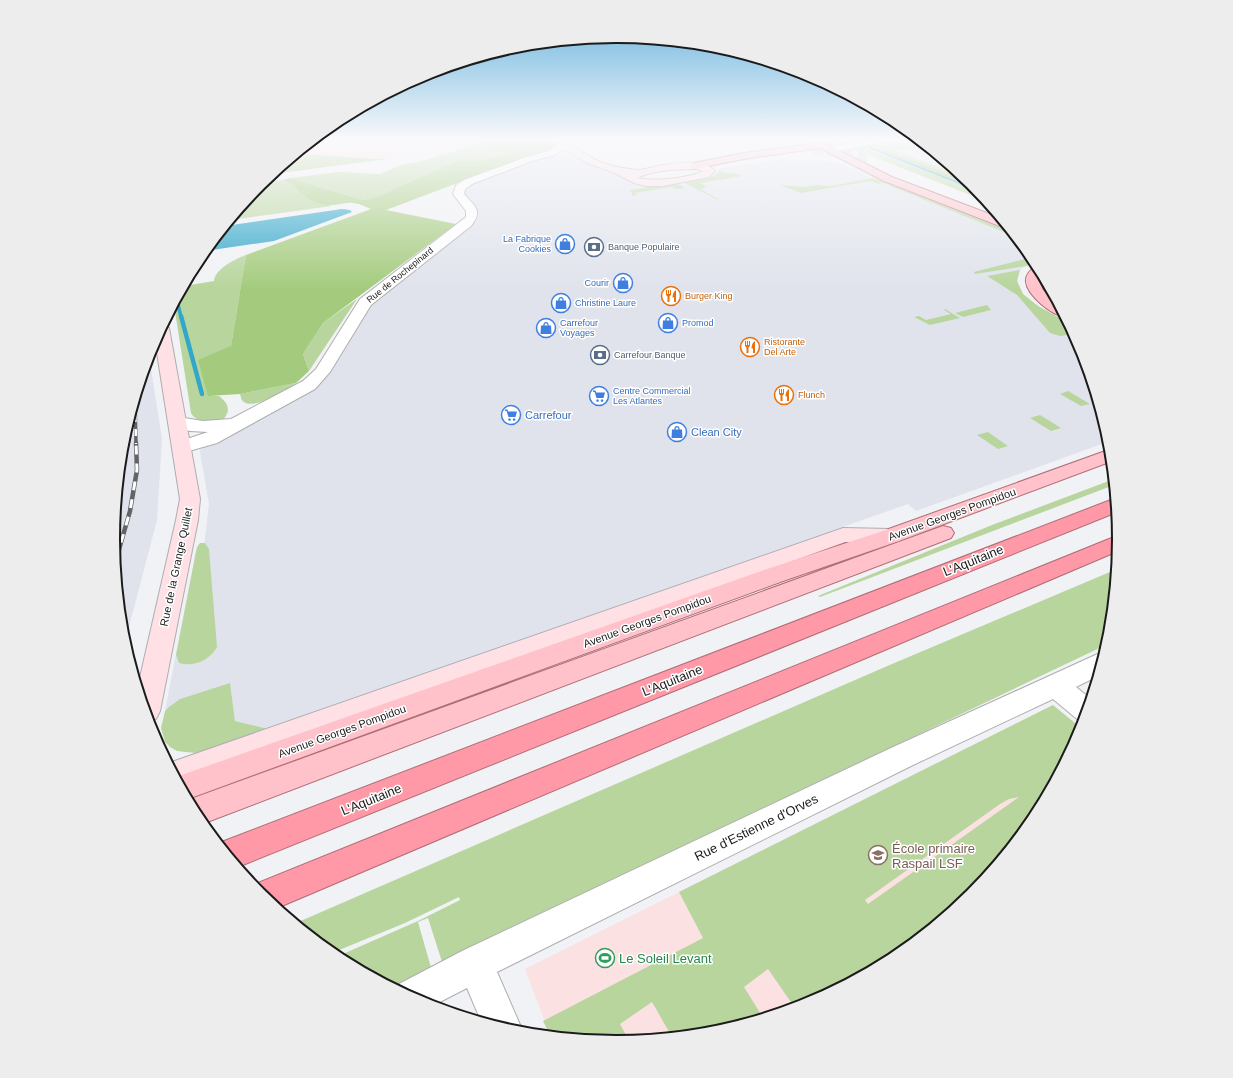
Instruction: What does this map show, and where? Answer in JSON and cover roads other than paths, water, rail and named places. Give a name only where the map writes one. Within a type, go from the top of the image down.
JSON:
[{"type":"highway","name":"L'Aquitaine","points":[[233,853],[1111,507]]},
{"type":"highway","points":[[270,894],[865,646],[1112,545]]},
{"type":"main road","points":[[913,188],[996,220]]},
{"type":"main road","points":[[931,188],[987,210]]},
{"type":"main road","points":[[958,194],[980,207]]},
{"type":"main road","points":[[1035,273],[1032,280],[1037,292],[1047,304],[1055,308]]},
{"type":"main road","points":[[1037,292],[1050,298]]},
{"type":"main road","name":"Avenue Georges Pompidou","points":[[201,809],[353,739],[768,578],[891,536],[1105,457]]},
{"type":"main road","name":"Avenue Georges Pompidou","points":[[187,787],[353,739],[1108,472]]},
{"type":"street","name":"Rue de Rochepinard","points":[[244,419],[298,392],[315,380],[322,372],[365,302],[467,223],[472,217],[472,212],[458,194],[460,188]]},
{"type":"street","name":"Rue de la Grange Quillet","points":[[148,701],[190,499],[163,339]]},
{"type":"street","points":[[182,445],[196,434],[244,419]]},
{"type":"street","points":[[182,445],[210,439],[244,419]]},
{"type":"street","points":[[178,422],[190,426],[221,426]]},
{"type":"street","points":[[179,772],[843,535],[891,536]]},
{"type":"street","name":"Rue d'Estienne d'Orves","points":[[419,993],[475,964],[1096,665]]},
{"type":"street","points":[[1055,686],[1083,708]]},
{"type":"street","points":[[475,964],[499,1020]]},
{"type":"water","points":[[342,209],[350,210],[352,212],[274,241],[214,250],[233,225]]},
{"type":"waterway","points":[[179,307],[181,317]]},
{"type":"waterway","points":[[181,316],[202,394]]},
{"type":"railway","points":[[135,418],[136,444]]},
{"type":"railway","points":[[120,545],[130,511],[137,470],[136,443]]},
{"type":"place","name":"La Fabrique Cookies","points":[[565,244]]},
{"type":"place","name":"Banque Populaire","points":[[594,247]]},
{"type":"place","name":"Courir","points":[[623,283]]},
{"type":"place","name":"Burger King","points":[[671,296]]},
{"type":"place","name":"Christine Laure","points":[[561,303]]},
{"type":"place","name":"Promod","points":[[668,323]]},
{"type":"place","name":"Carrefour Voyages","points":[[546,328]]},
{"type":"place","name":"Ristorante Del Arte","points":[[750,347]]},
{"type":"place","name":"Carrefour Banque","points":[[600,355]]},
{"type":"place","name":"Flunch","points":[[784,395]]},
{"type":"place","name":"Centre Commercial Les Atlantes","points":[[599,396]]},
{"type":"place","name":"Carrefour","points":[[511,415]]},
{"type":"place","name":"Clean City","points":[[677,432]]},
{"type":"place","name":"École primaire Raspail LSF","points":[[878,855]]},
{"type":"place","name":"Le Soleil Levant","points":[[605,958]]}]
